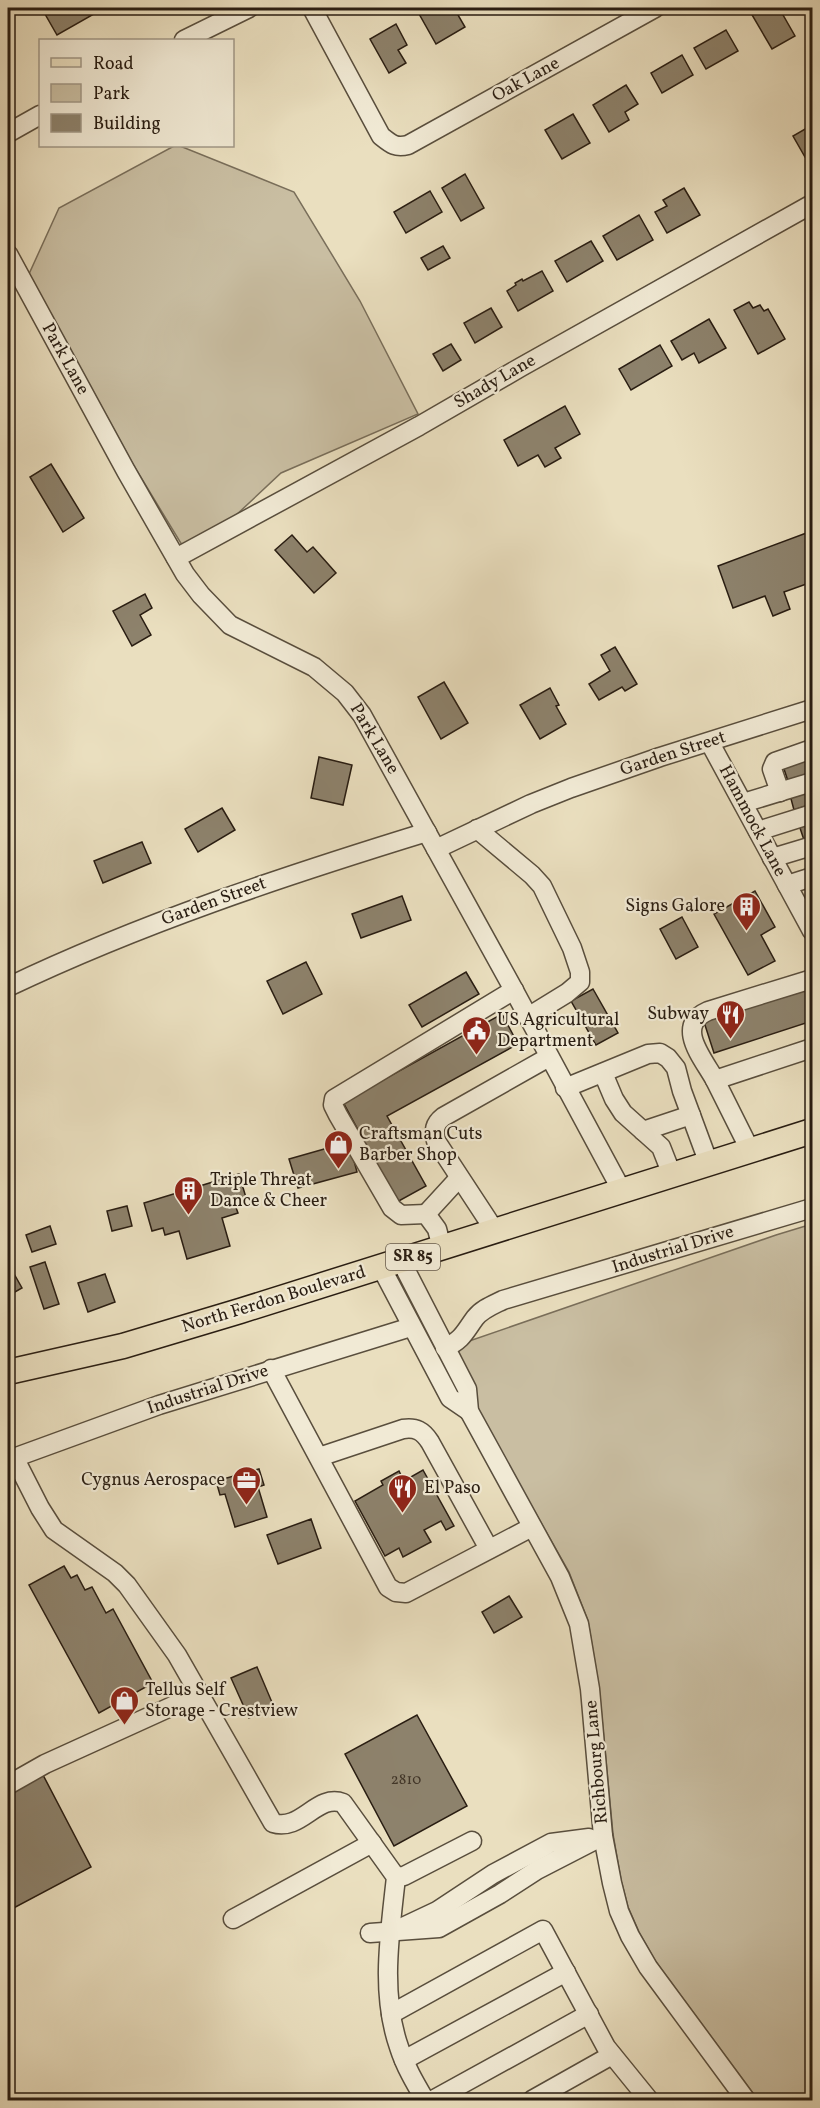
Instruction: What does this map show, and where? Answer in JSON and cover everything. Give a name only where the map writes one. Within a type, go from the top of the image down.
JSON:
[{"type":"main road","name":"North Ferdon Boulevard","points":[[8,1372],[123,1346],[813,1131]]},
{"type":"street","points":[[186,39],[249,8]]},
{"type":"street","name":"Oak Lane","points":[[312,8],[381,136],[395,146],[408,145],[655,8]]},
{"type":"street","points":[[8,133],[39,116]]},
{"type":"street","name":"Shady Lane","points":[[176,558],[419,426],[813,204]]},
{"type":"street","name":"Park Lane","points":[[8,254],[126,471],[176,558],[201,595],[230,625],[314,667],[345,693],[362,715],[622,1191]]},
{"type":"street","name":"Garden Street","points":[[436,849],[571,788],[660,757],[813,709]]},
{"type":"street","name":"Hammock Lane","points":[[710,743],[787,885],[808,912],[813,931]]},
{"type":"street","points":[[780,792],[772,769],[775,762],[813,749]]},
{"type":"street","points":[[743,803],[813,782]]},
{"type":"street","points":[[758,831],[813,814]]},
{"type":"street","points":[[477,829],[532,874],[542,886],[572,948],[580,972],[580,982],[567,993],[528,1017]]},
{"type":"street","name":"Garden Street","points":[[8,987],[129,934],[234,894],[427,832]]},
{"type":"street","points":[[772,858],[813,846]]},
{"type":"street","points":[[787,885],[813,877]]},
{"type":"street","points":[[750,1150],[692,1037],[693,1020],[708,1011],[813,979]]},
{"type":"street","points":[[459,1178],[426,1214],[401,1215],[392,1208],[338,1115],[333,1105],[334,1098],[514,990]]},
{"type":"street","points":[[715,1080],[813,1048]]},
{"type":"street","points":[[565,1088],[648,1054],[660,1053],[668,1058],[676,1068],[709,1164]]},
{"type":"street","points":[[495,1231],[436,1141],[436,1122],[549,1057]]},
{"type":"street","points":[[603,1073],[623,1113],[662,1147],[672,1175]]},
{"type":"street","points":[[644,1131],[691,1115]]},
{"type":"street","name":"Industrial Drive","points":[[445,1348],[464,1336],[486,1308],[503,1300],[813,1208]]},
{"type":"street","points":[[426,1214],[437,1229],[442,1248]]},
{"type":"street","name":"Richbourg Lane","points":[[391,1264],[445,1348],[467,1389],[469,1411],[560,1577],[579,1624],[590,1689],[603,1836],[619,1911],[648,1967],[746,2100]]},
{"type":"street","name":"Richbourg Lane","points":[[391,1264],[411,1327],[450,1398],[469,1411]]},
{"type":"street","name":"Industrial Drive","points":[[11,1459],[159,1406],[411,1327]]},
{"type":"street","points":[[272,1369],[388,1587],[396,1592],[406,1593],[532,1527]]},
{"type":"street","points":[[319,1457],[403,1429],[419,1430],[430,1442],[489,1549]]},
{"type":"street","points":[[11,1459],[54,1530],[115,1573],[127,1585],[177,1655],[273,1823],[282,1826],[292,1824],[325,1803],[336,1800],[343,1803],[396,1877],[388,1981],[394,2031],[404,2060],[425,2100]]},
{"type":"street","points":[[8,1785],[45,1764],[199,1694]]},
{"type":"street","points":[[369,1932],[439,1928],[500,1894],[537,1870],[603,1836]]},
{"type":"street","points":[[396,1877],[404,1876],[472,1841]]},
{"type":"street","points":[[233,1919],[372,1843]]},
{"type":"street","points":[[392,2014],[543,1930],[606,2047],[641,2098]]},
{"type":"street","points":[[404,2060],[566,1972]]},
{"type":"street","points":[[433,2100],[588,2014]]},
{"type":"street","points":[[532,2100],[612,2055]]},
{"type":"green space","points":[[172,147],[182,147],[294,192],[360,301],[418,414],[281,473],[233,518],[182,545],[134,466],[29,274],[59,208]]},
{"type":"green space","points":[[812,1224],[812,2100],[758,2100],[656,1962],[628,1907],[613,1834],[599,1687],[588,1621],[569,1572],[473,1403],[449,1348]]},
{"type":"building","points":[[56,8],[100,8],[101,10],[57,35],[45,14]]},
{"type":"building","points":[[426,8],[454,8],[465,27],[436,44],[418,12]]},
{"type":"building","points":[[748,8],[779,8],[795,36],[772,49]]},
{"type":"building","points":[[396,24],[407,45],[398,50],[406,63],[389,73],[370,39]]},
{"type":"building","points":[[726,30],[738,51],[706,69],[694,48]]},
{"type":"building","points":[[682,55],[693,75],[662,93],[651,73]]},
{"type":"building","points":[[626,85],[638,104],[625,112],[629,120],[609,132],[593,105]]},
{"type":"building","points":[[573,114],[590,143],[562,159],[545,130]]},
{"type":"building","points":[[812,125],[812,153],[805,157],[793,136]]},
{"type":"building","points":[[465,174],[484,208],[461,221],[442,188]]},
{"type":"building","points":[[684,188],[700,215],[667,233],[655,212],[667,206],[663,200]]},
{"type":"building","points":[[430,191],[442,212],[406,233],[394,212]]},
{"type":"building","points":[[639,215],[653,240],[617,260],[603,236]]},
{"type":"building","points":[[591,241],[603,261],[567,282],[555,261]]},
{"type":"building","points":[[443,246],[450,258],[428,270],[421,258]]},
{"type":"building","points":[[542,271],[553,291],[518,311],[507,291],[522,279],[523,281]]},
{"type":"building","points":[[749,302],[753,308],[760,305],[764,311],[768,309],[785,339],[758,354],[734,310]]},
{"type":"building","points":[[491,308],[502,327],[475,343],[464,323]]},
{"type":"building","points":[[709,319],[726,348],[699,363],[694,353],[682,360],[671,341]]},
{"type":"building","points":[[451,344],[461,360],[443,371],[433,354]]},
{"type":"building","points":[[660,345],[672,366],[631,390],[619,369]]},
{"type":"building","points":[[565,406],[580,434],[555,448],[561,458],[545,467],[538,455],[518,466],[504,440]]},
{"type":"building","points":[[51,464],[84,518],[63,532],[30,477]]},
{"type":"building","points":[[809,532],[812,543],[812,582],[784,592],[790,609],[773,616],[765,596],[733,608],[718,566]]},
{"type":"building","points":[[292,535],[307,552],[313,547],[336,573],[314,593],[275,550]]},
{"type":"building","points":[[145,594],[152,608],[140,615],[151,635],[132,646],[113,611]]},
{"type":"building","points":[[615,647],[637,684],[625,691],[622,687],[599,700],[589,684],[610,671],[601,655]]},
{"type":"building","points":[[444,682],[468,723],[441,739],[418,697]]},
{"type":"building","points":[[550,688],[559,705],[556,706],[566,724],[540,739],[520,705]]},
{"type":"building","points":[[319,757],[352,765],[343,805],[311,798]]},
{"type":"building","points":[[812,757],[812,774],[788,781],[783,766]]},
{"type":"building","points":[[812,788],[812,804],[794,810],[790,795]]},
{"type":"building","points":[[222,808],[235,830],[198,852],[185,829]]},
{"type":"building","points":[[812,821],[812,837],[804,840],[799,825]]},
{"type":"building","points":[[142,842],[151,863],[103,883],[94,861]]},
{"type":"building","name":"Signs Galore","points":[[755,891],[775,927],[761,935],[775,961],[748,975],[714,914]]},
{"type":"building","points":[[402,896],[411,920],[361,938],[352,914]]},
{"type":"building","points":[[682,917],[698,947],[676,959],[660,929]]},
{"type":"building","points":[[306,962],[322,994],[283,1014],[267,981]]},
{"type":"building","points":[[466,972],[479,994],[422,1027],[409,1005]]},
{"type":"building","points":[[593,989],[618,1033],[596,1045],[571,1001]]},
{"type":"building","points":[[805,989],[812,1012],[812,1021],[714,1053],[704,1022]]},
{"type":"building","points":[[502,1014],[518,1044],[387,1116],[426,1186],[397,1202],[343,1102]]},
{"type":"building","points":[[349,1142],[357,1172],[298,1188],[289,1159]]},
{"type":"building","name":"Triple Threat Dance & Cheer","points":[[239,1174],[247,1201],[235,1205],[238,1213],[222,1218],[230,1246],[187,1259],[179,1231],[165,1235],[163,1228],[152,1231],[144,1203]]},
{"type":"building","points":[[127,1206],[132,1226],[112,1231],[107,1211]]},
{"type":"building","points":[[50,1226],[56,1244],[32,1252],[26,1235]]},
{"type":"building","points":[[45,1262],[59,1304],[44,1309],[30,1267]]},
{"type":"building","points":[[13,1272],[22,1288],[8,1296],[8,1275]]},
{"type":"building","points":[[105,1274],[115,1302],[88,1312],[78,1283]]},
{"type":"building","name":"Cygnus Aerospace","points":[[259,1469],[264,1485],[258,1487],[267,1517],[235,1527],[225,1494],[220,1495],[216,1481]]},
{"type":"building","points":[[423,1470],[454,1526],[446,1530],[441,1521],[424,1530],[431,1542],[403,1557],[399,1548],[385,1556],[355,1501],[383,1485],[381,1481],[399,1471],[404,1481]]},
{"type":"building","points":[[311,1519],[321,1548],[278,1564],[267,1535]]},
{"type":"building","points":[[64,1566],[71,1578],[77,1575],[85,1590],[92,1587],[106,1613],[113,1609],[153,1683],[99,1713],[29,1585]]},
{"type":"building","points":[[509,1596],[522,1617],[494,1633],[482,1612]]},
{"type":"building","points":[[257,1667],[274,1707],[249,1718],[231,1678]]},
{"type":"building","points":[[417,1715],[467,1806],[394,1846],[345,1754]]},
{"type":"building","points":[[42,1773],[91,1867],[8,1911],[8,1791]]},
{"type":"place","name":"Signs Galore","points":[[746,932]]},
{"type":"place","name":"Subway","points":[[730,1040]]},
{"type":"place","name":"US Agricultural Department","points":[[476,1056]]},
{"type":"place","name":"Craftsman Cuts Barber Shop","points":[[338,1170]]},
{"type":"place","name":"Triple Threat Dance & Cheer","points":[[189,1216]]},
{"type":"place","name":"Cygnus Aerospace","points":[[246,1506]]},
{"type":"place","name":"El Paso","points":[[403,1514]]},
{"type":"place","name":"Tellus Self Storage - Crestview","points":[[124,1726]]}]
